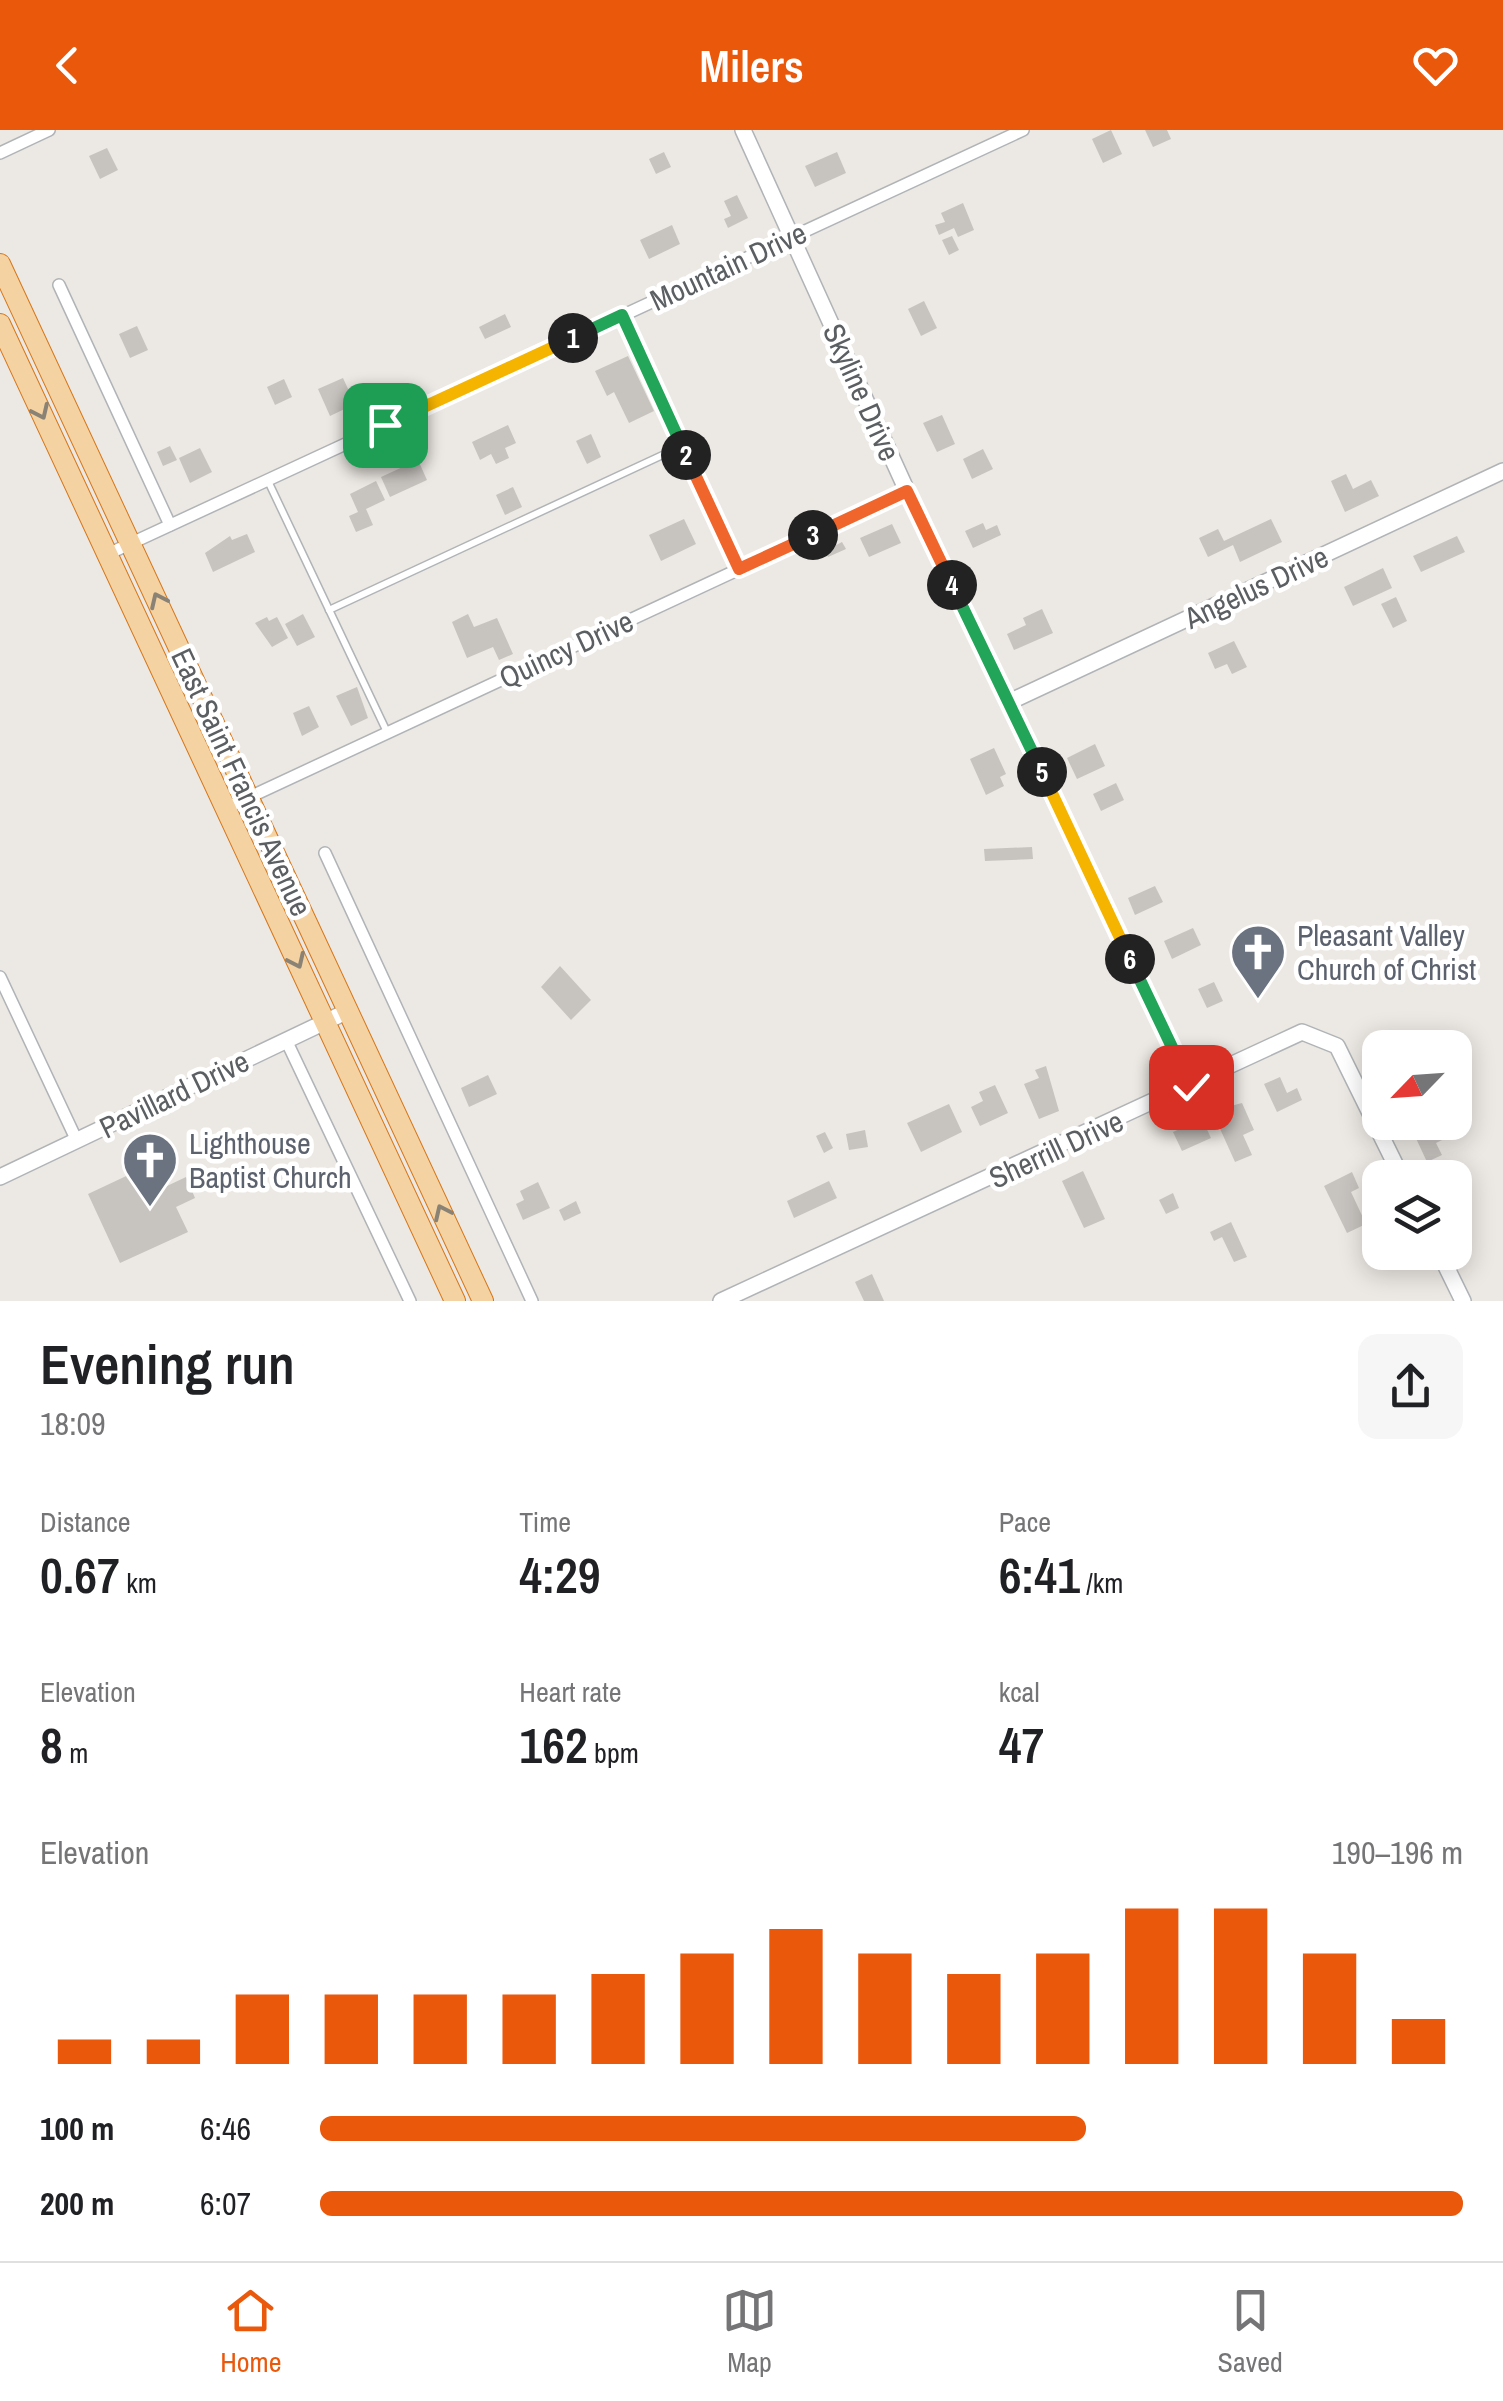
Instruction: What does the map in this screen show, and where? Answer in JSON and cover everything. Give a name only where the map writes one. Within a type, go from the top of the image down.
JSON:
[{"type":"highway","name":"East Saint Francis Avenue","points":[[0,264],[483,1301]]},
{"type":"highway","name":"East Saint Francis Avenue","points":[[0,324],[455,1301]]},
{"type":"street","points":[[0,153],[49,130]]},
{"type":"street","name":"Skyline Drive","points":[[743,130],[907,491],[1191,1087]]},
{"type":"street","name":"Mountain Drive","points":[[108,554],[1022,130]]},
{"type":"street","points":[[58,285],[170,525]]},
{"type":"street","name":"Angelus Drive","points":[[1009,702],[1503,471]]},
{"type":"street","name":"Quincy Drive","points":[[226,808],[907,491]]},
{"type":"street","name":"East Saint Francis Avenue","points":[[325,853],[532,1301]]},
{"type":"street","points":[[0,977],[77,1141]]},
{"type":"street","name":"Pavillard Drive","points":[[0,1177],[348,1011]]},
{"type":"street","name":"Sherrill Drive","points":[[722,1301],[1191,1087],[1302,1032],[1337,1046],[1393,1160]]},
{"type":"street","points":[[286,1040],[410,1301]]},
{"type":"street","points":[[1447,1270],[1462,1301]]},
{"type":"lane","points":[[622,315],[739,569]]},
{"type":"lane","points":[[329,610],[682,446]]},
{"type":"lane","points":[[267,480],[387,733]]},
{"type":"building","points":[[1111,130],[1122,154],[1103,163],[1092,139]]},
{"type":"building","points":[[1145,130],[1167,130],[1171,139],[1153,147]]},
{"type":"building","points":[[107,148],[118,170],[100,179],[89,156]]},
{"type":"building","points":[[664,152],[671,167],[656,174],[649,159]]},
{"type":"building","points":[[837,152],[846,173],[815,187],[805,166]]},
{"type":"building","points":[[737,195],[748,218],[728,228],[724,219],[731,216],[724,201]]},
{"type":"building","points":[[963,203],[974,230],[958,237],[954,228],[939,235],[935,225],[945,222],[941,213]]},
{"type":"building","points":[[672,225],[680,244],[649,259],[640,240]]},
{"type":"building","points":[[952,236],[959,250],[949,255],[942,240]]},
{"type":"building","points":[[924,301],[937,328],[921,336],[908,309]]},
{"type":"building","points":[[505,314],[511,327],[485,339],[479,327]]},
{"type":"building","points":[[137,326],[148,350],[130,358],[119,334]]},
{"type":"building","points":[[628,356],[654,411],[629,423],[614,392],[607,396],[595,371]]},
{"type":"building","points":[[343,378],[355,404],[330,416],[318,389]]},
{"type":"building","points":[[284,379],[292,397],[275,405],[267,387]]},
{"type":"building","points":[[942,415],[955,444],[937,452],[923,423]]},
{"type":"building","points":[[508,425],[516,443],[505,448],[509,458],[496,464],[491,454],[480,460],[472,442]]},
{"type":"building","points":[[591,434],[601,457],[587,464],[576,441]]},
{"type":"building","points":[[170,446],[177,460],[163,466],[157,452]]},
{"type":"building","points":[[200,448],[212,472],[190,483],[179,458]]},
{"type":"building","points":[[983,449],[993,469],[972,479],[963,459]]},
{"type":"building","points":[[418,460],[427,480],[390,497],[381,477]]},
{"type":"building","points":[[1346,474],[1353,489],[1371,480],[1379,496],[1345,512],[1331,481]]},
{"type":"building","points":[[376,481],[385,500],[366,509],[373,525],[356,532],[349,516],[358,512],[350,494]]},
{"type":"building","points":[[513,487],[522,507],[505,515],[496,495]]},
{"type":"building","points":[[684,519],[696,544],[661,561],[649,535]]},
{"type":"building","points":[[1271,519],[1282,542],[1240,562],[1233,545],[1208,557],[1199,538],[1218,529],[1224,541]]},
{"type":"building","points":[[983,523],[986,530],[997,525],[1001,535],[973,548],[965,531]]},
{"type":"building","points":[[892,524],[901,543],[869,557],[860,538]]},
{"type":"building","points":[[247,534],[255,552],[213,572],[205,553],[230,536],[232,540]]},
{"type":"building","points":[[1457,536],[1465,552],[1421,572],[1413,556]]},
{"type":"building","points":[[842,542],[846,549],[828,557],[825,551]]},
{"type":"building","points":[[1383,568],[1392,588],[1353,606],[1344,587]]},
{"type":"building","points":[[1396,597],[1407,621],[1393,628],[1381,604]]},
{"type":"building","points":[[1042,609],[1053,633],[1014,650],[1007,634],[1026,625],[1023,618]]},
{"type":"building","points":[[303,614],[315,637],[297,646],[285,624]]},
{"type":"building","points":[[468,614],[474,627],[497,618],[513,654],[499,660],[493,647],[467,658],[452,622]]},
{"type":"building","points":[[267,617],[269,621],[277,617],[288,638],[272,647],[255,623]]},
{"type":"building","points":[[1234,641],[1247,667],[1232,674],[1227,664],[1215,669],[1208,653]]},
{"type":"building","points":[[357,687],[368,718],[351,726],[336,696]]},
{"type":"building","points":[[309,706],[319,727],[302,736],[293,713]]},
{"type":"building","points":[[1095,744],[1105,766],[1077,779],[1067,758]]},
{"type":"building","points":[[994,748],[1006,774],[1000,777],[1004,786],[986,795],[970,759]]},
{"type":"building","points":[[1116,783],[1124,800],[1101,811],[1093,794]]},
{"type":"building","points":[[1032,847],[1033,859],[985,861],[984,849]]},
{"type":"building","points":[[1155,886],[1163,902],[1135,915],[1128,898]]},
{"type":"building","points":[[1193,928],[1201,945],[1172,959],[1164,941]]},
{"type":"building","points":[[560,966],[591,1000],[571,1020],[541,987]]},
{"type":"building","points":[[1214,982],[1223,1001],[1207,1008],[1198,989]]},
{"type":"building","points":[[1046,1066],[1059,1111],[1039,1119],[1024,1084],[1039,1078],[1035,1070]]},
{"type":"building","points":[[488,1075],[497,1094],[469,1107],[461,1088]]},
{"type":"building","points":[[1280,1077],[1287,1093],[1297,1088],[1302,1100],[1277,1112],[1264,1084]]},
{"type":"building","points":[[995,1085],[1008,1113],[980,1126],[971,1107],[983,1101],[979,1092]]},
{"type":"building","points":[[1242,1103],[1254,1130],[1243,1135],[1252,1155],[1235,1162],[1212,1111]]},
{"type":"building","points":[[949,1104],[962,1132],[921,1152],[907,1123]]},
{"type":"building","points":[[1202,1119],[1211,1138],[1182,1151],[1173,1132]]},
{"type":"building","points":[[865,1130],[868,1147],[849,1150],[846,1134]]},
{"type":"building","points":[[825,1132],[833,1148],[824,1153],[816,1136]]},
{"type":"building","points":[[1417,1140],[1442,1140],[1436,1143],[1442,1155],[1426,1160]]},
{"type":"building","points":[[156,1162],[167,1186],[186,1177],[195,1198],[176,1207],[188,1232],[120,1263],[88,1194]]},
{"type":"building","points":[[1083,1171],[1105,1219],[1084,1228],[1062,1181]]},
{"type":"building","points":[[1352,1172],[1359,1188],[1351,1192],[1362,1215],[1362,1226],[1347,1233],[1324,1186]]},
{"type":"building","points":[[829,1181],[837,1198],[794,1218],[787,1201]]},
{"type":"building","points":[[538,1182],[550,1208],[523,1220],[516,1204],[524,1200],[520,1191]]},
{"type":"building","points":[[1173,1193],[1179,1208],[1166,1214],[1159,1200]]},
{"type":"building","points":[[576,1201],[581,1213],[564,1221],[559,1210]]},
{"type":"building","points":[[1231,1222],[1247,1257],[1234,1262],[1222,1237],[1214,1241],[1210,1232]]},
{"type":"building","points":[[872,1274],[884,1301],[864,1301],[855,1282]]},
{"type":"place","name":"Pleasant Valley Church of Christ","points":[[1258,1001]]},
{"type":"place","name":"Lighthouse Baptist Church","points":[[150,1209]]},
{"type":"route","points":[[385,425],[622,315],[739,569],[907,491],[1191,1087]]}]
